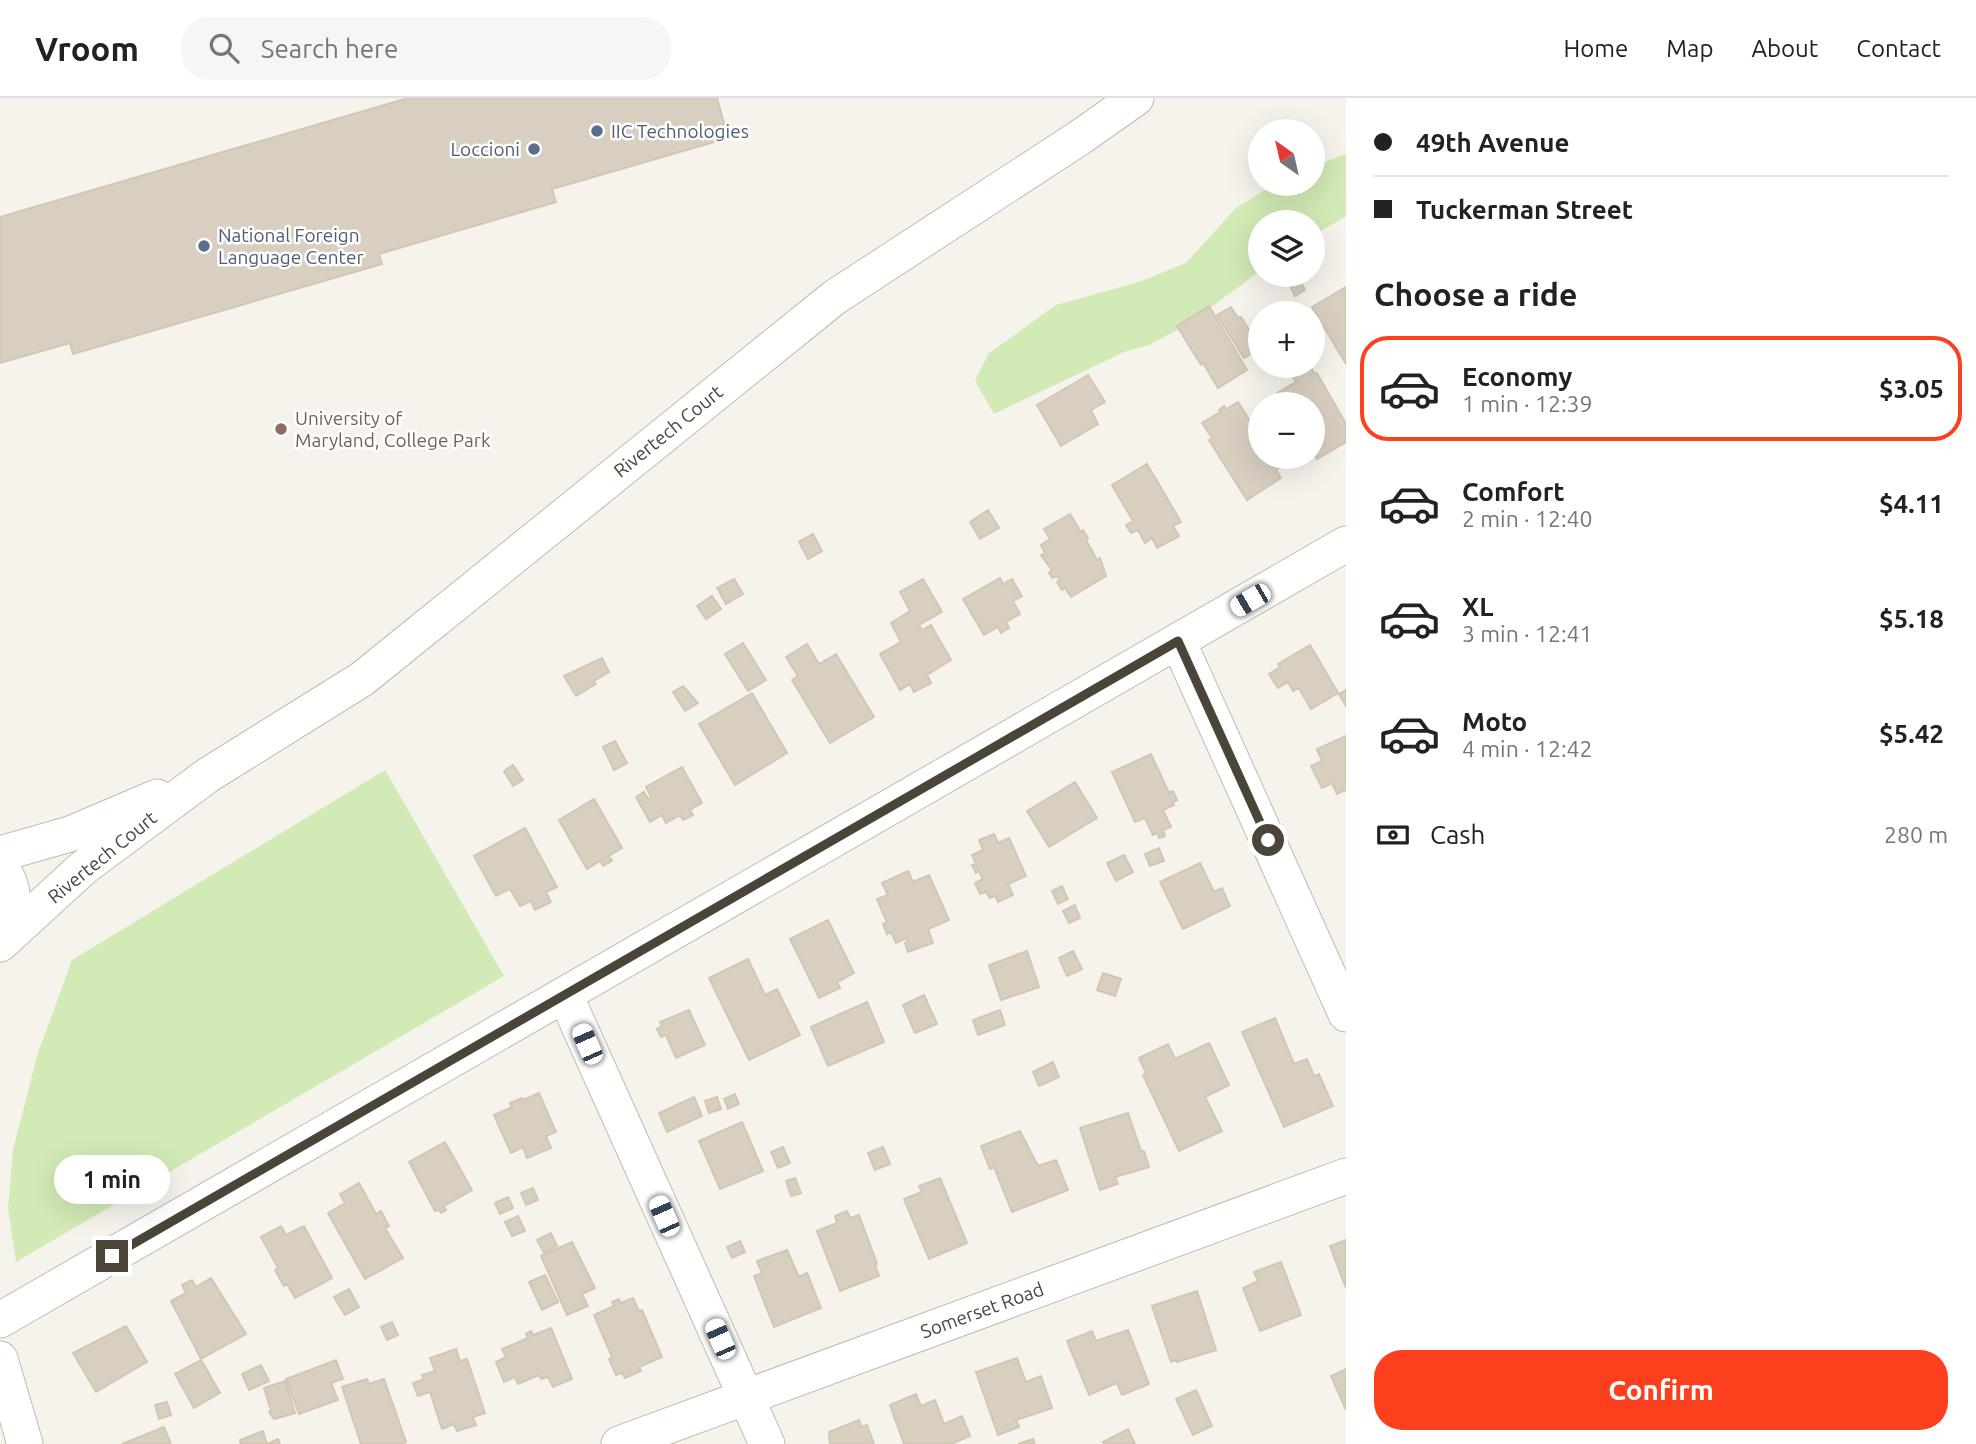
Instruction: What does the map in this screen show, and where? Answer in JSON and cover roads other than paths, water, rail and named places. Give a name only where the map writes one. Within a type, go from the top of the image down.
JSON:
[{"type":"street","name":"Rivertech Court","points":[[0,943],[83,868],[208,775],[362,679],[835,297],[1136,98]]},
{"type":"street","points":[[0,1320],[1346,544]]},
{"type":"street","points":[[1178,641],[1346,1014]]},
{"type":"street","name":"Rivertech Court","points":[[0,854],[70,834],[208,775]]},
{"type":"street","points":[[0,867],[12,891],[12,912],[7,932],[0,943]]},
{"type":"street","points":[[565,995],[767,1444]]},
{"type":"street","name":"Somerset Road","points":[[619,1444],[1346,1176]]},
{"type":"street","points":[[0,1359],[25,1444]]},
{"type":"place","name":"IIC Technologies","points":[[597,131]]},
{"type":"place","name":"Loccioni","points":[[534,149]]},
{"type":"place","name":"National Foreign Language Center","points":[[204,246]]},
{"type":"place","name":"University of Maryland, College Park","points":[[281,429]]}]
